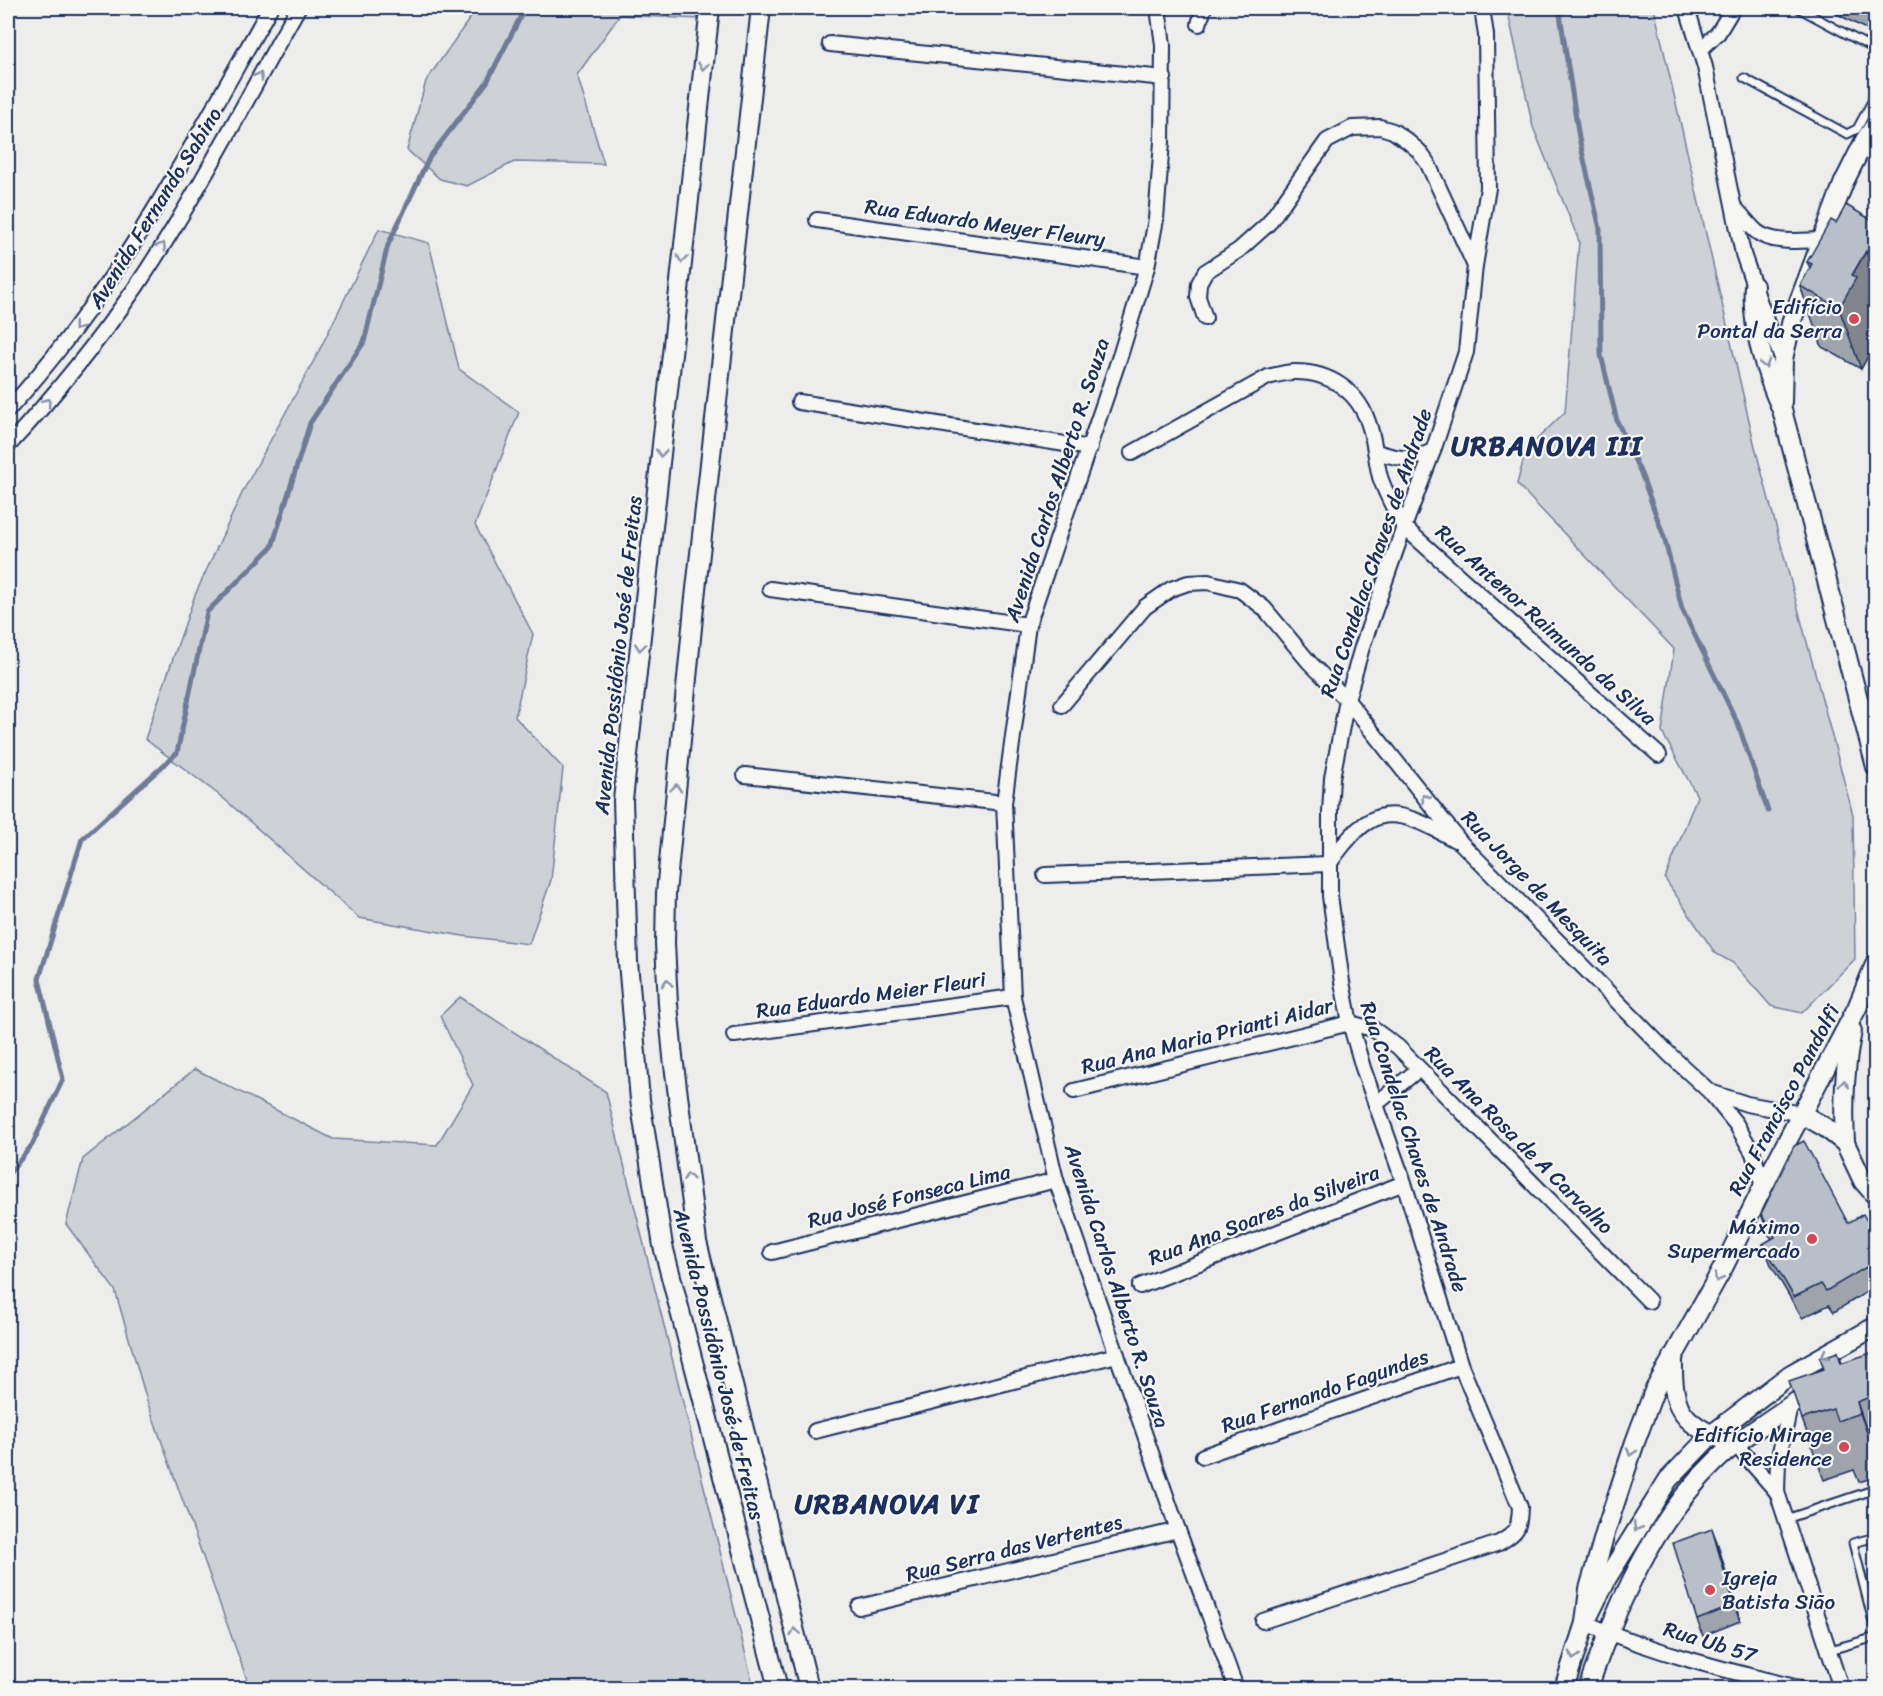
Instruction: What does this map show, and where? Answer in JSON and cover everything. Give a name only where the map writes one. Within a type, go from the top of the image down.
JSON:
[{"type":"street","name":"Avenida Fernando Sabino","points":[[8,410],[53,357],[115,273],[165,193],[270,8]]},
{"type":"street","name":"Avenida Fernando Sabino","points":[[8,446],[72,373],[135,287],[192,196],[298,8]]},
{"type":"street","name":"Avenida Possidônio José de Freitas","points":[[710,8],[623,800],[628,962],[640,1100],[663,1246],[778,1689]]},
{"type":"street","name":"Avenida Possidônio José de Freitas","points":[[761,8],[693,618],[666,893],[665,943],[673,1057],[697,1242],[809,1689]]},
{"type":"street","name":"Avenida Carlos Alberto R. Souza","points":[[1158,8],[1163,45],[1164,78],[1160,182],[1156,219],[1146,267],[1135,312],[1028,625],[1004,803],[1013,997],[1056,1180],[1236,1689]]},
{"type":"street","points":[[1199,24],[1204,8]]},
{"type":"street","name":"Rua Condelac Chaves de Andrade","points":[[1263,1621],[1499,1543],[1513,1535],[1519,1526],[1520,1507],[1461,1366],[1404,1183],[1350,1023],[1334,937],[1329,864],[1332,778],[1347,700],[1362,647],[1404,527],[1434,451],[1466,352],[1475,266],[1488,188],[1486,35],[1482,8]]},
{"type":"street","points":[[1700,50],[1718,33],[1733,8]]},
{"type":"street","points":[[1690,9],[1743,254],[1769,329],[1783,358]]},
{"type":"street","points":[[830,44],[1164,78]]},
{"type":"street","points":[[1782,410],[1783,358],[1792,320],[1844,182],[1855,139],[1875,124]]},
{"type":"street","points":[[1205,318],[1198,297],[1199,283],[1206,272],[1239,250],[1268,224],[1327,141],[1353,128],[1367,126],[1393,131],[1419,151],[1428,164],[1475,266]]},
{"type":"street","points":[[1733,206],[1757,232],[1765,237],[1792,241],[1822,240]]},
{"type":"street","name":"Rua Eduardo Meyer Fleury","points":[[817,220],[1146,267]]},
{"type":"street","points":[[1743,254],[1765,237]]},
{"type":"street","points":[[1754,286],[1756,327],[1772,388],[1782,410],[1868,705],[1875,767]]},
{"type":"street","name":"Rua Antenor Raimundo da Silva","points":[[1132,453],[1268,377],[1293,371],[1316,373],[1338,383],[1354,395],[1369,424],[1386,494],[1404,527],[1659,755]]},
{"type":"street","points":[[799,402],[1090,448]]},
{"type":"street","points":[[1376,452],[1401,459],[1415,459],[1434,451]]},
{"type":"street","name":"Rua Jorge de Mesquita","points":[[1062,705],[1145,607],[1171,589],[1188,583],[1208,582],[1240,590],[1264,608],[1309,662],[1347,700],[1462,843],[1670,1055],[1710,1092],[1736,1124],[1753,1153],[1763,1187]]},
{"type":"street","points":[[770,589],[1028,625]]},
{"type":"street","points":[[745,775],[1004,803]]},
{"type":"street","points":[[1045,875],[1329,864],[1340,848],[1363,825],[1378,817],[1395,814],[1427,824],[1462,843]]},
{"type":"street","name":"Rua Francisco Pandolfi","points":[[1585,1623],[1589,1589],[1606,1530],[1654,1392],[1724,1266],[1857,1008],[1875,962]]},
{"type":"street","name":"Rua Eduardo Meier Fleuri","points":[[734,1035],[1013,997]]},
{"type":"street","points":[[1857,1008],[1847,1056],[1844,1087],[1845,1143],[1863,1181],[1875,1196]]},
{"type":"street","name":"Rua Ana Rosa de A Carvalho","points":[[1350,1023],[1373,1029],[1398,1047],[1648,1301]]},
{"type":"street","name":"Rua Ana Maria Prianti Aidar","points":[[1074,1091],[1350,1023]]},
{"type":"street","points":[[1376,1104],[1419,1069]]},
{"type":"street","name":"Rua Jorge de Mesquita","points":[[1710,1092],[1746,1104],[1802,1114]]},
{"type":"street","points":[[1802,1114],[1826,1128],[1845,1143]]},
{"type":"street","name":"Rua José Fonseca Lima","points":[[772,1252],[1056,1180]]},
{"type":"street","name":"Rua Ana Soares da Silveira","points":[[1140,1286],[1404,1183]]},
{"type":"street","points":[[1564,1689],[1585,1623],[1607,1578],[1668,1480],[1711,1435],[1791,1374],[1875,1326]]},
{"type":"street","points":[[815,1431],[1117,1355]]},
{"type":"street","points":[[1672,1360],[1672,1387],[1677,1405],[1690,1424],[1736,1445],[1777,1492]]},
{"type":"street","name":"Rua Fernando Fagundes","points":[[1203,1456],[1461,1366]]},
{"type":"street","points":[[1588,1689],[1626,1592],[1661,1528],[1715,1462],[1827,1381]]},
{"type":"street","points":[[1790,1407],[1778,1461],[1777,1492],[1841,1689]]},
{"type":"street","name":"Rua Serra das Vertentes","points":[[859,1607],[1178,1530]]},
{"type":"street","name":"Rua Ub 57","points":[[1585,1623],[1718,1670],[1799,1689]]},
{"type":"lane","points":[[1798,8],[1875,50]]},
{"type":"lane","points":[[1744,78],[1855,139],[1857,129],[1875,94]]},
{"type":"lane","points":[[1786,1519],[1875,1489]]},
{"type":"lane","points":[[1830,1650],[1875,1636],[1853,1543],[1875,1537]]},
{"type":"shaded area","points":[[477,8],[694,8],[698,19],[620,15],[577,75],[604,164],[514,162],[467,186],[440,179],[407,150],[426,81]]},
{"type":"shaded area","points":[[1507,8],[1654,8],[1756,451],[1853,815],[1855,959],[1802,1013],[1771,1006],[1733,963],[1715,953],[1665,879],[1697,796],[1662,732],[1674,649],[1517,484],[1526,450],[1565,412],[1579,241],[1533,127]]},
{"type":"shaded area","points":[[379,229],[429,243],[459,369],[519,412],[475,525],[533,634],[515,717],[563,768],[551,880],[529,944],[463,936],[359,918],[223,798],[145,739],[195,595],[244,489],[318,353]]},
{"type":"shaded area","points":[[460,997],[606,1092],[754,1688],[250,1688],[147,1401],[115,1290],[66,1224],[83,1159],[195,1069],[333,1139],[437,1145],[473,1085],[440,1016]]},
{"type":"building","points":[[1857,8],[1875,8],[1875,18]]},
{"type":"building","points":[[1846,205],[1875,222],[1875,244],[1870,253],[1866,251],[1852,275],[1856,278],[1839,308],[1800,286],[1812,264],[1807,262],[1831,220],[1836,223]]},
{"type":"building","name":"Máximo Supermercado","points":[[1804,1141],[1848,1223],[1863,1214],[1875,1235],[1875,1262],[1826,1291],[1821,1284],[1794,1297],[1763,1244],[1775,1237],[1761,1214],[1794,1146]]},
{"type":"building","points":[[1838,1352],[1841,1363],[1874,1352],[1875,1395],[1857,1402],[1860,1413],[1837,1421],[1833,1409],[1802,1419],[1789,1381],[1824,1369],[1820,1358]]},
{"type":"building","name":"Igreja Batista Sião","points":[[1712,1529],[1734,1605],[1697,1620],[1673,1543]]},
{"type":"waterway","points":[[8,1175],[32,1145],[63,1079],[39,979],[82,839],[177,753],[207,612],[272,547],[310,423],[364,342],[388,245],[429,158],[487,82],[525,8]]},
{"type":"waterway","points":[[1559,8],[1579,138],[1600,229],[1601,355],[1617,421],[1642,476],[1664,537],[1682,609],[1738,724],[1768,811]]},
{"type":"place","name":"Edifício Pontal da Serra","points":[[1854,319]]},
{"type":"place","name":"Máximo Supermercado","points":[[1812,1239]]},
{"type":"place","name":"Edifício Mirage Residence","points":[[1844,1447]]},
{"type":"place","name":"Igreja Batista Sião","points":[[1710,1590]]},
{"type":"district","name":"URBANOVA III","points":[[1547,446]]},
{"type":"district","name":"URBANOVA VI","points":[[887,1504]]}]
